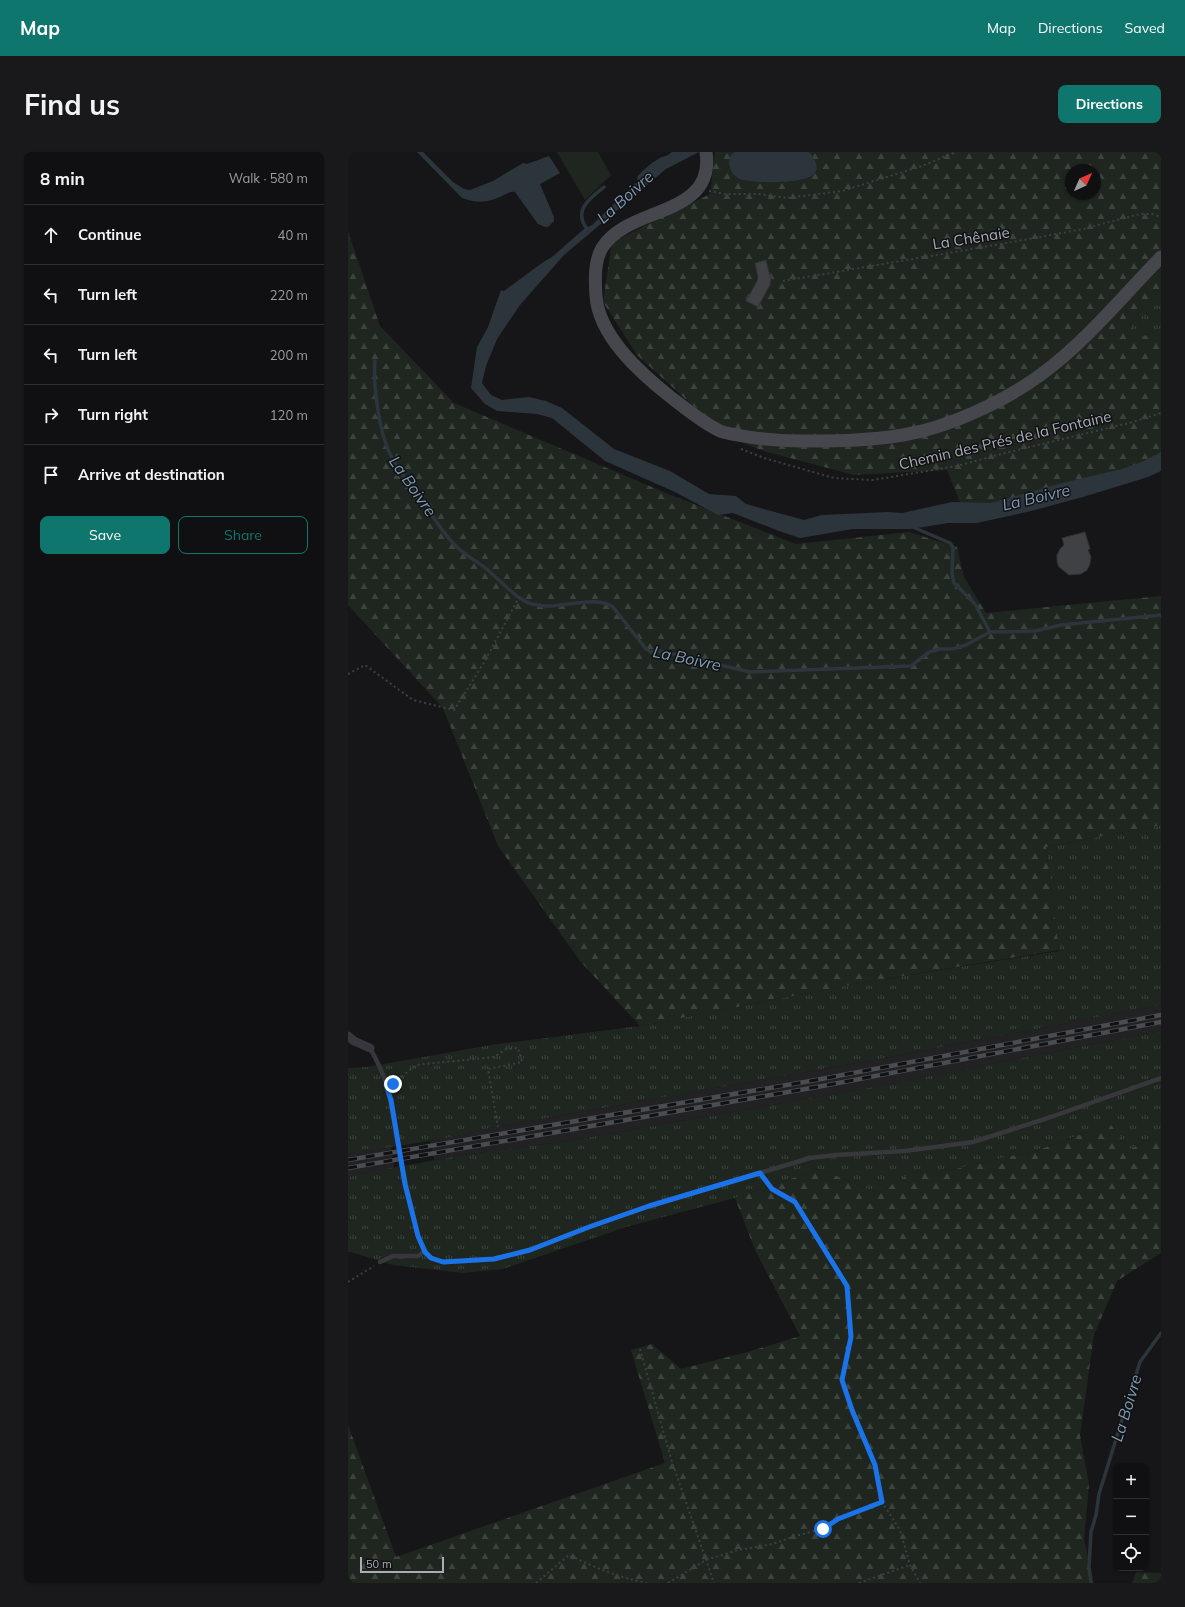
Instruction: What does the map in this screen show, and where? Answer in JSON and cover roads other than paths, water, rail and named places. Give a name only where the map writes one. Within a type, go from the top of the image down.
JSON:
[{"type":"street","points":[[707,153],[708,161],[703,182],[693,194],[679,204],[617,232],[606,242],[601,250],[595,278],[596,300],[604,325],[616,344],[636,366],[664,392],[699,419],[722,432],[778,441],[867,439],[904,435],[936,428],[973,414],[1038,377],[1070,351],[1102,321],[1161,257]]},
{"type":"street","points":[[348,1036],[354,1041],[370,1048]]},
{"type":"lane","points":[[370,1048],[380,1067],[391,1100],[402,1167],[418,1236],[425,1252],[431,1258],[443,1262],[494,1259],[530,1250],[649,1206],[810,1158],[904,1151],[973,1142],[1048,1118],[1161,1078]]},
{"type":"lane","points":[[380,1262],[393,1256],[418,1256],[425,1252]]},
{"type":"water","points":[[417,152],[423,152],[453,182],[464,189],[470,190],[493,181],[523,163],[527,164],[549,156],[560,173],[540,184],[554,217],[554,221],[548,227],[538,224],[515,192],[486,201],[472,201],[462,198]]},
{"type":"water","points":[[672,152],[699,152],[666,169],[564,255],[520,305],[497,339],[486,366],[482,383],[491,395],[502,400],[529,397],[546,401],[562,408],[614,449],[670,471],[709,494],[736,496],[746,504],[804,520],[822,515],[888,512],[902,513],[952,502],[991,503],[1062,483],[1122,469],[1144,461],[1161,452],[1161,471],[1148,477],[1083,497],[1031,511],[977,523],[948,523],[911,529],[853,529],[800,538],[733,513],[718,515],[675,492],[605,461],[552,418],[537,414],[497,411],[485,404],[471,388],[477,347],[488,327],[501,290],[504,291],[552,257],[584,229],[592,225],[638,181],[637,177],[650,164]]},
{"type":"water","points":[[735,152],[809,152],[815,161],[817,169],[812,176],[794,181],[759,182],[743,180],[735,176],[730,168],[729,163],[731,155]]},
{"type":"waterway","name":"La Boivre","points":[[588,230],[583,223],[582,211],[588,201],[604,187]]},
{"type":"waterway","name":"La Boivre","points":[[375,361],[375,383],[380,421],[390,454],[402,474],[426,506],[440,528],[453,543],[526,602],[542,606],[595,602],[605,603],[613,607],[646,649],[651,652],[661,651],[750,672],[911,666],[929,652],[940,649],[952,649],[966,645],[990,632],[1035,631],[1061,625],[1161,615]]},
{"type":"waterway","name":"La Boivre","points":[[913,526],[950,543],[953,547],[952,574],[954,583],[975,604],[990,632]]},
{"type":"waterway","name":"La Boivre","points":[[1091,1583],[1089,1567],[1091,1532],[1096,1515],[1099,1494],[1140,1362],[1161,1333]]},
{"type":"railway","points":[[348,1160],[816,1080],[1161,1015]]},
{"type":"railway","points":[[348,1168],[817,1087],[1161,1022]]}]
